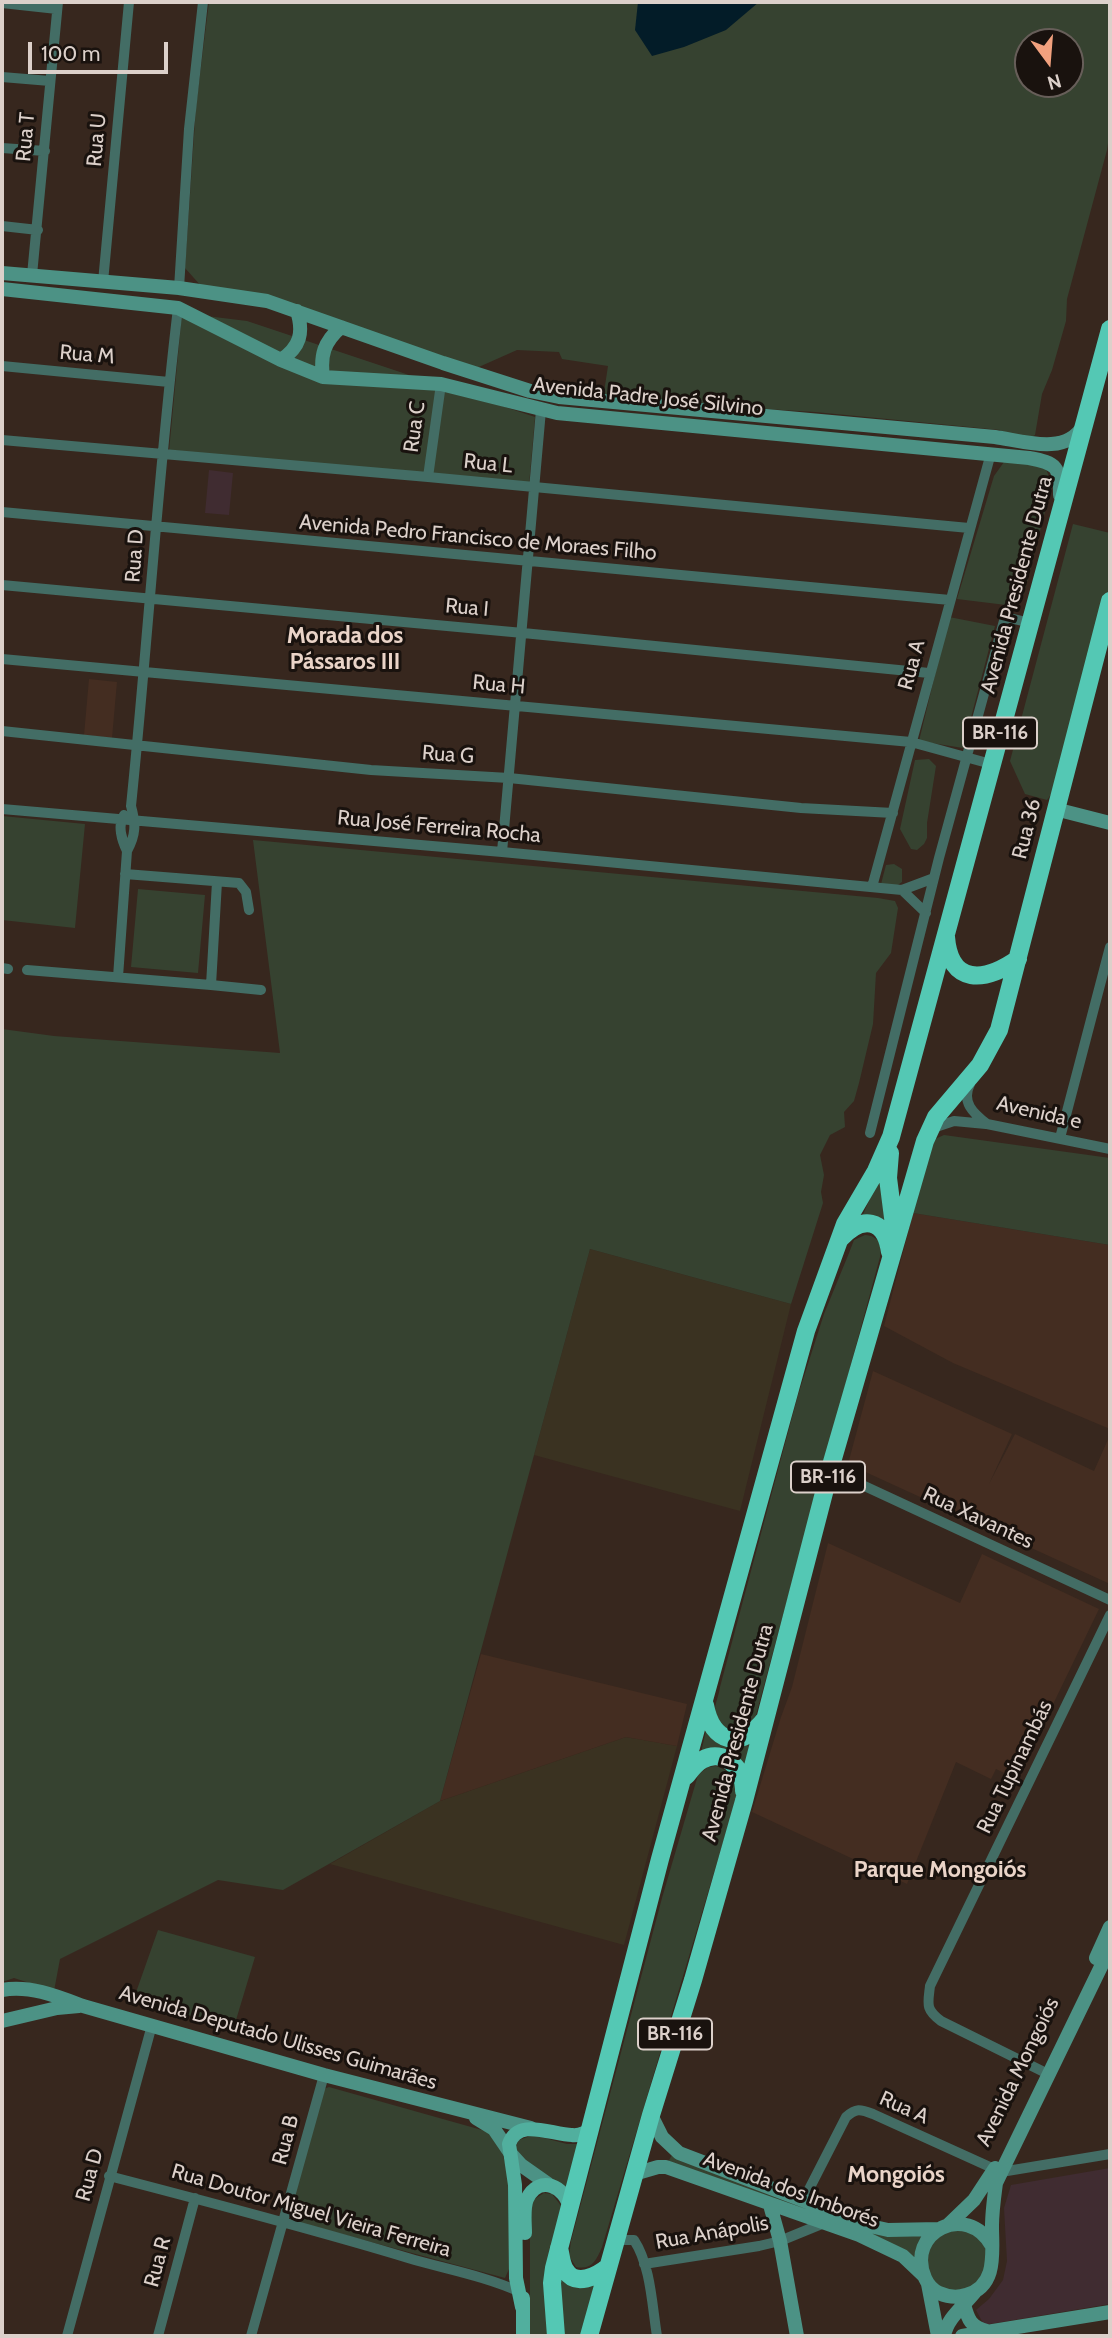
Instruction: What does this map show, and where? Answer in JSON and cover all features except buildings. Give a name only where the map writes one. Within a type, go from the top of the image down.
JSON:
[{"type":"highway","name":"Avenida Presidente Dutra","points":[[589,2131],[633,1959],[806,1331],[845,1224],[876,1171],[891,1137],[1110,329]]},
{"type":"highway","name":"Rua 36","points":[[896,1240],[929,1130],[936,1117],[980,1065],[999,1030],[1110,601]]},
{"type":"highway","points":[[945,933],[950,959],[960,970],[972,976],[999,972],[1018,959]]},
{"type":"highway","name":"Avenida Presidente Dutra","points":[[589,2336],[650,2115],[693,1980],[744,1801],[830,1470],[896,1240],[888,1178],[891,1137]]},
{"type":"highway","points":[[837,1243],[854,1227],[875,1224],[883,1232],[891,1259]]},
{"type":"highway","points":[[704,1702],[710,1725],[718,1734],[738,1740],[758,1728],[767,1717]]},
{"type":"highway","points":[[681,1787],[693,1767],[705,1758],[721,1757],[730,1760],[740,1770],[745,1782],[744,1801]]},
{"type":"highway","name":"BR-116","points":[[556,2336],[552,2283],[589,2131]]},
{"type":"highway","points":[[559,2248],[564,2268],[569,2275],[576,2278],[592,2277],[608,2267]]},
{"type":"main road","name":"Avenida Padre José Silvino","points":[[2,273],[179,288],[267,301],[530,391],[569,398],[1057,445],[1078,434],[1085,421]]},
{"type":"main road","name":"Avenida Padre José Silvino","points":[[2,289],[178,308],[281,360],[323,377],[441,383],[541,410],[991,453],[1047,461],[1058,470],[1062,506]]},
{"type":"main road","points":[[281,360],[298,345],[301,324],[297,311]]},
{"type":"main road","points":[[323,377],[323,352],[326,343],[341,327]]},
{"type":"main road","points":[[1055,810],[1110,823]]},
{"type":"main road","name":"Avenida Mongoiós","points":[[992,2246],[993,2199],[998,2171],[1110,1927]]},
{"type":"main road","name":"Avenida Mongoiós","points":[[943,2227],[974,2200],[998,2171],[1110,1948]]},
{"type":"main road","name":"Avenida Deputado Ulisses Guimarães","points":[[2,1990],[30,1989],[53,1994],[83,2006],[324,2075],[531,2128],[576,2136],[589,2131]]},
{"type":"main road","name":"Avenida Deputado Ulisses Guimarães","points":[[2,2021],[57,2008],[83,2006]]},
{"type":"main road","name":"Avenida Deputado Ulisses Guimarães","points":[[463,2110],[494,2129],[511,2154],[532,2174],[548,2184]]},
{"type":"main road","name":"Avenida dos Imborés","points":[[650,2115],[662,2137],[675,2150],[703,2164],[870,2226],[888,2230],[943,2227]]},
{"type":"main road","points":[[523,2336],[518,2288],[515,2185],[509,2144],[514,2133],[531,2128]]},
{"type":"main road","points":[[634,2174],[666,2167],[663,2156],[666,2152],[675,2150]]},
{"type":"main road","name":"Avenida dos Imborés","points":[[666,2167],[859,2235],[903,2256],[926,2280]]},
{"type":"main road","points":[[518,2288],[525,2205],[536,2188],[548,2184],[564,2194],[569,2209]]},
{"type":"main road","points":[[770,2205],[780,2241],[797,2336]]},
{"type":"main road","points":[[938,2336],[921,2265],[922,2253],[929,2237],[943,2227],[966,2224],[988,2238],[992,2246],[993,2263],[990,2274],[945,2329],[944,2336]]},
{"type":"main road","points":[[926,2280],[938,2293],[950,2297],[976,2291]]},
{"type":"main road","points":[[964,2304],[975,2328],[992,2332]]},
{"type":"main road","points":[[962,2336],[1110,2312]]},
{"type":"street","name":"Rua U","points":[[103,282],[129,2]]},
{"type":"street","points":[[179,288],[189,129],[203,2]]},
{"type":"street","points":[[2,3],[57,5]]},
{"type":"street","name":"Rua T","points":[[32,275],[57,5]]},
{"type":"street","points":[[2,76],[50,81]]},
{"type":"street","points":[[2,148],[45,151]]},
{"type":"street","points":[[2,226],[38,230]]},
{"type":"street","name":"Rua D","points":[[135,821],[131,806],[178,308]]},
{"type":"street","name":"Rua M","points":[[2,366],[169,382]]},
{"type":"street","name":"Rua C","points":[[428,477],[441,383]]},
{"type":"street","points":[[502,852],[517,706],[541,410]]},
{"type":"street","name":"Rua L","points":[[2,440],[970,528]]},
{"type":"street","name":"Rua A","points":[[872,887],[991,453]]},
{"type":"street","name":"Avenida Pedro Francisco de Moraes Filho","points":[[2,512],[950,600]]},
{"type":"street","name":"Rua I","points":[[2,585],[929,673]]},
{"type":"street","points":[[870,1133],[934,878],[1005,617],[1031,623]]},
{"type":"street","name":"Rua H","points":[[2,659],[911,742],[991,764]]},
{"type":"street","name":"Rua G","points":[[2,731],[371,770],[509,778],[802,808],[893,813]]},
{"type":"street","points":[[127,851],[122,838],[121,819],[131,806]]},
{"type":"street","name":"Rua José Ferreira Rocha","points":[[2,808],[902,890]]},
{"type":"street","points":[[118,977],[127,851],[134,839],[135,821]]},
{"type":"street","points":[[125,874],[239,883],[244,887],[249,910]]},
{"type":"street","points":[[926,913],[902,890],[934,878]]},
{"type":"street","points":[[211,985],[217,882]]},
{"type":"street","points":[[1060,1138],[1110,947]]},
{"type":"street","points":[[27,970],[261,990]]},
{"type":"street","name":"Avenida e","points":[[980,1065],[965,1093],[968,1105],[987,1124],[1110,1149]]},
{"type":"street","points":[[929,1130],[954,1121],[987,1124]]},
{"type":"street","name":"Rua Xavantes","points":[[830,1470],[1110,1600]]},
{"type":"street","name":"Rua Tupinambás","points":[[1042,2071],[930,2013],[930,1986],[1110,1615]]},
{"type":"street","name":"Rua D","points":[[67,2336],[152,2025]]},
{"type":"street","name":"Rua B","points":[[251,2336],[324,2075]]},
{"type":"street","name":"Rua A","points":[[803,2201],[846,2117],[854,2110],[860,2109],[998,2171]]},
{"type":"street","points":[[998,2171],[1110,2154]]},
{"type":"street","name":"Rua Doutor Miguel Vieira Ferreira","points":[[109,2176],[284,2221],[518,2288]]},
{"type":"street","name":"Rua R","points":[[158,2336],[195,2198]]},
{"type":"street","name":"Rua Anápolis","points":[[645,2264],[759,2246],[780,2241],[824,2223]]},
{"type":"street","points":[[615,2240],[634,2240],[639,2248],[645,2264],[657,2336]]},
{"type":"shaded area","points":[[209,470],[233,473],[229,515],[205,513]]},
{"type":"shaded area","points":[[89,679],[117,682],[112,738],[84,735]]},
{"type":"shaded area","points":[[913,1213],[1110,1245],[1110,1429],[953,1363],[884,1326]]},
{"type":"shaded area","points":[[590,1249],[791,1304],[740,1511],[534,1455]]},
{"type":"shaded area","points":[[873,1371],[1012,1434],[989,1484],[1015,1434],[1094,1471],[1110,1435],[1110,1584],[848,1464]]},
{"type":"shaded area","points":[[828,1543],[960,1603],[982,1554],[1099,1609],[1017,1779],[996,1769],[991,1779],[956,1762],[907,1884],[752,1812],[792,1687]]},
{"type":"shaded area","points":[[481,1654],[687,1704],[677,1746],[626,1737],[440,1801]]},
{"type":"shaded area","points":[[626,1737],[677,1746],[624,1945],[330,1864],[440,1801]]},
{"type":"shaded area","points":[[1110,2168],[1110,2304],[984,2325],[976,2310],[989,2299],[1003,2280],[1007,2261],[1004,2208],[1011,2185]]},
{"type":"green space","points":[[209,2],[1110,2],[1110,129],[1107,150],[1067,299],[1066,321],[1042,394],[1035,435],[1028,439],[1004,438],[1000,430],[815,412],[603,399],[608,366],[562,359],[559,352],[517,350],[472,370],[202,287],[185,268],[196,107]]},
{"type":"green space","points":[[182,313],[247,321],[535,417],[529,485],[169,451]]},
{"type":"green space","points":[[1004,462],[1044,464],[1052,484],[1024,594],[1006,605],[957,599],[994,476]]},
{"type":"green space","points":[[1073,524],[1110,533],[1110,586],[1058,785],[1047,800],[1025,794],[1010,761]]},
{"type":"green space","points":[[949,617],[995,626],[963,748],[919,741]]},
{"type":"green space","points":[[929,759],[936,766],[927,838],[917,850],[911,849],[900,829],[915,760]]},
{"type":"green space","points":[[2,816],[85,824],[75,928],[2,920]]},
{"type":"green space","points":[[253,840],[878,898],[895,901],[898,908],[891,953],[876,973],[873,1024],[854,1101],[844,1112],[845,1127],[830,1135],[820,1155],[824,1175],[821,1192],[823,1203],[791,1304],[590,1249],[440,1801],[283,1890],[218,1880],[60,1959],[54,1991],[14,1978],[2,1982],[2,1029],[54,1036],[280,1053]]},
{"type":"green space","points":[[894,864],[902,869],[902,882],[895,887],[881,884],[886,865]]},
{"type":"green space","points":[[138,889],[205,895],[198,973],[131,967]]},
{"type":"green space","points":[[944,1135],[1110,1158],[1110,1245],[913,1213],[933,1140]]},
{"type":"green space","points":[[882,1171],[885,1224],[861,1219]]},
{"type":"green space","points":[[865,1235],[874,1237],[878,1242],[880,1257],[756,1715],[746,1725],[726,1728],[717,1718],[716,1705],[798,1395],[824,1314],[854,1240]]},
{"type":"green space","points":[[706,1730],[750,1743],[745,1765],[701,1753]]},
{"type":"green space","points":[[716,1766],[733,1778],[736,1799],[602,2247],[590,2266],[576,2267],[569,2256],[571,2241],[662,1898],[698,1775],[708,1767]]},
{"type":"green space","points":[[158,1930],[255,1957],[233,2030],[134,1998]]},
{"type":"green space","points":[[329,2087],[489,2132],[502,2152],[510,2189],[509,2269],[505,2278],[293,2221],[292,2214],[289,2213],[324,2089]]},
{"type":"green space","points":[[533,2135],[567,2144],[579,2144],[567,2189],[519,2160],[515,2148],[519,2140]]},
{"type":"green space","points":[[672,2155],[881,2234],[927,2233],[915,2262],[668,2162]]},
{"type":"green space","points":[[544,2193],[552,2194],[562,2207],[545,2274],[548,2336],[530,2336],[530,2207],[533,2200]]},
{"type":"green space","points":[[957,2230],[969,2232],[979,2239],[986,2249],[986,2273],[979,2283],[969,2290],[957,2292],[945,2290],[935,2283],[928,2273],[926,2261],[928,2249],[935,2239],[945,2232]]},
{"type":"green space","points":[[559,2278],[569,2285],[579,2287],[599,2281],[584,2336],[562,2336]]},
{"type":"water","points":[[638,2],[759,2],[726,30],[684,47],[652,56],[635,30]]},
{"type":"district","name":"Morada dos Pássaros III","points":[[345,649]]},
{"type":"district","name":"Parque Mongoiós","points":[[940,1870]]},
{"type":"district","name":"Mongoiós","points":[[896,2175]]}]
